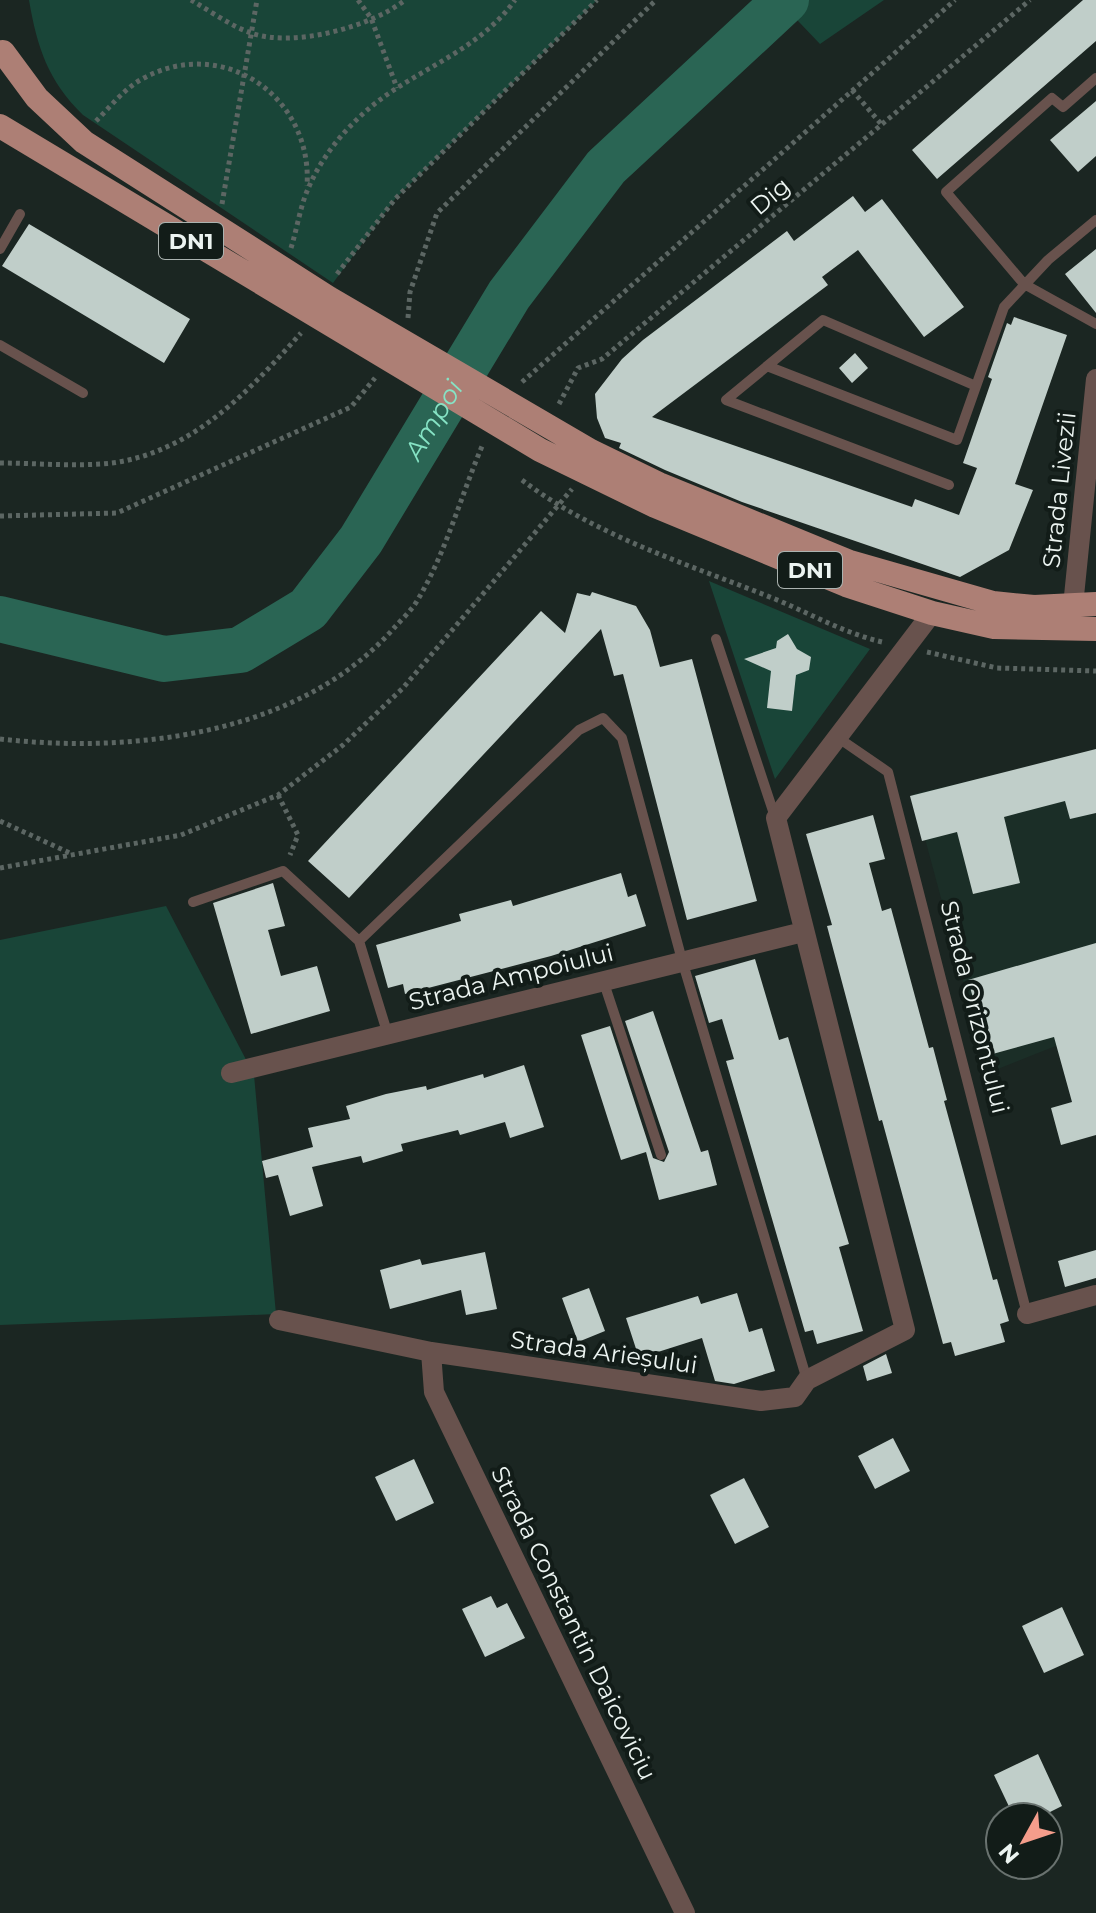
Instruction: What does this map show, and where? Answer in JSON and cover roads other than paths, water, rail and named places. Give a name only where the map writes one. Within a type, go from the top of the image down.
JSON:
[{"type":"main road","name":"DN1","points":[[1,53],[37,98],[84,142],[327,299],[738,541],[846,585],[932,613],[994,627],[1096,629]]},
{"type":"main road","name":"DN1","points":[[0,126],[327,299]]},
{"type":"main road","name":"DN1","points":[[550,432],[659,484],[850,562],[993,603],[1085,605]]},
{"type":"street","name":"Strada Livezii","points":[[1085,605],[1096,379]]},
{"type":"street","points":[[803,932],[776,818],[932,613]]},
{"type":"street","name":"Strada Ampoiului","points":[[231,1073],[803,932]]},
{"type":"street","name":"Strada Arieșului","points":[[279,1320],[431,1352],[761,1401],[795,1397],[807,1380],[905,1330],[803,932]]},
{"type":"street","points":[[1027,1314],[1096,1295]]},
{"type":"street","name":"Strada Constantin Daicoviciu","points":[[431,1352],[434,1392],[685,1913]]},
{"type":"lane","points":[[1096,78],[1063,107],[1052,98],[946,192],[1024,284],[1096,324]]},
{"type":"lane","points":[[0,249],[20,214]]},
{"type":"lane","points":[[767,366],[957,440],[998,319],[1024,284],[1096,220]]},
{"type":"lane","points":[[949,485],[726,400],[823,320],[976,386]]},
{"type":"lane","points":[[0,345],[83,393]]},
{"type":"lane","points":[[716,639],[776,818]]},
{"type":"lane","points":[[359,941],[579,730],[603,718],[622,738],[682,960],[807,1380]]},
{"type":"lane","name":"Strada Orizontului","points":[[837,737],[888,772],[1027,1314]]},
{"type":"lane","points":[[193,902],[283,871],[359,941],[388,1035]]},
{"type":"lane","points":[[603,980],[661,1155]]},
{"type":"waterway","name":"Ampoi","points":[[0,619],[164,659],[240,650],[308,609],[361,540],[509,295],[606,167],[786,0]]}]
